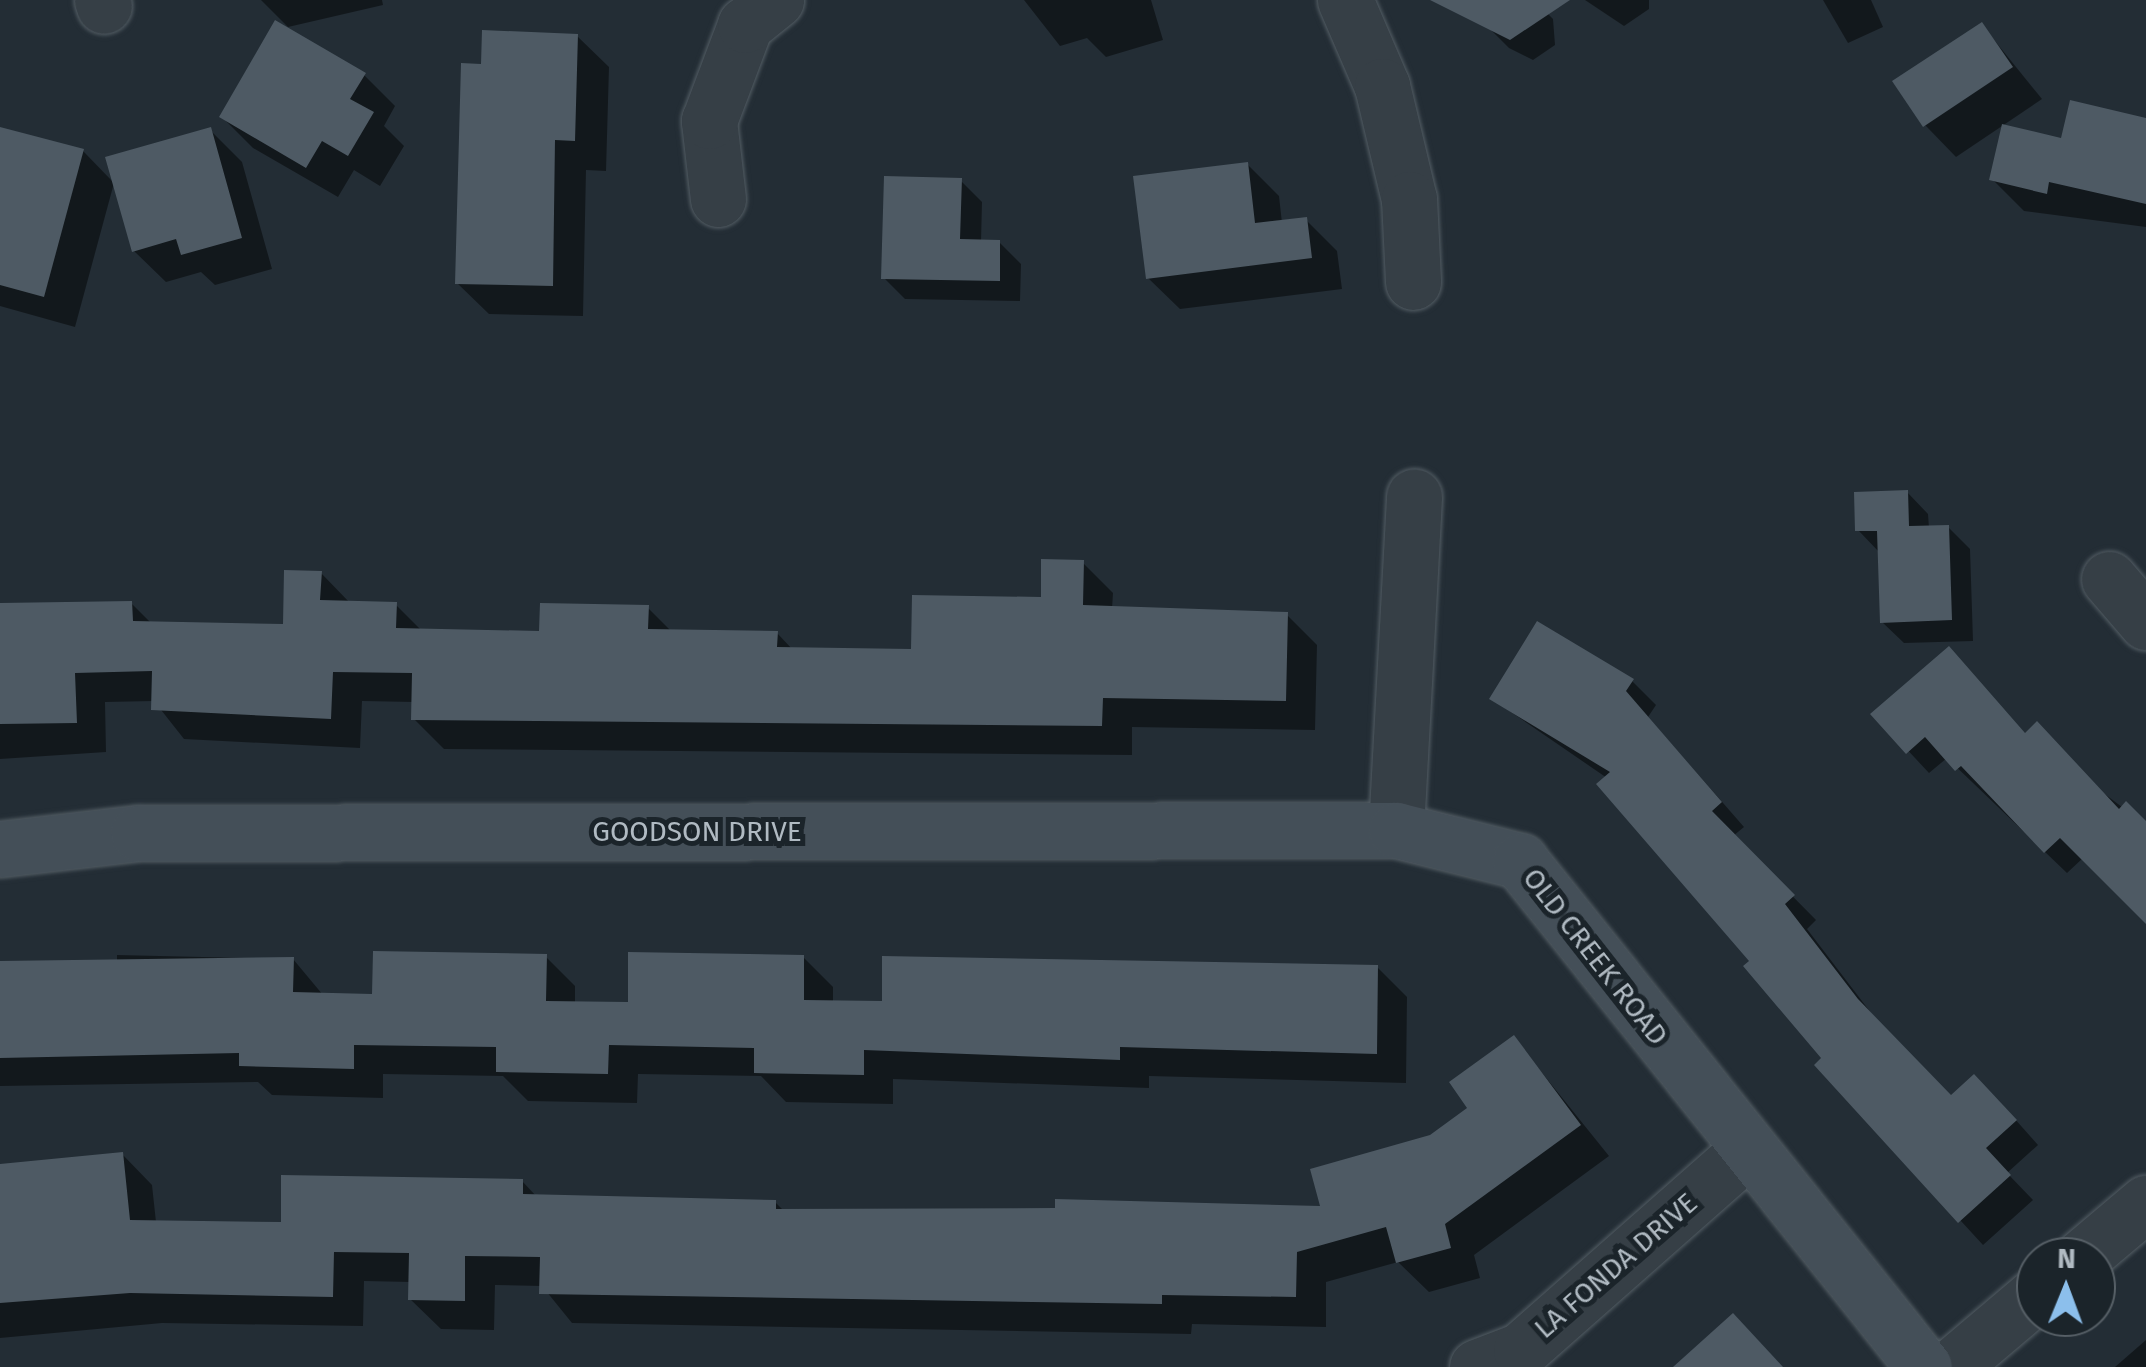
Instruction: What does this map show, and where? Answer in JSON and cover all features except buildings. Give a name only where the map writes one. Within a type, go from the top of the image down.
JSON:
[{"type":"street","points":[[718,199],[709,121],[745,25],[776,0]]},
{"type":"street","points":[[1345,0],[1382,86],[1409,199],[1413,282]]},
{"type":"street","points":[[1396,830],[1414,496]]},
{"type":"street","points":[[2109,579],[2146,622]]},
{"type":"street","name":"GOODSON DRIVE","points":[[0,849],[138,832],[1396,830]]},
{"type":"street","name":"OLD CREEK ROAD","points":[[1396,830],[1520,862],[1747,1152],[1924,1367]]},
{"type":"street","name":"LA FONDA DRIVE","points":[[1477,1367],[1521,1350],[1747,1152]]},
{"type":"street","points":[[2106,1237],[2146,1203]]},
{"type":"street","points":[[1951,1367],[2016,1312]]}]
